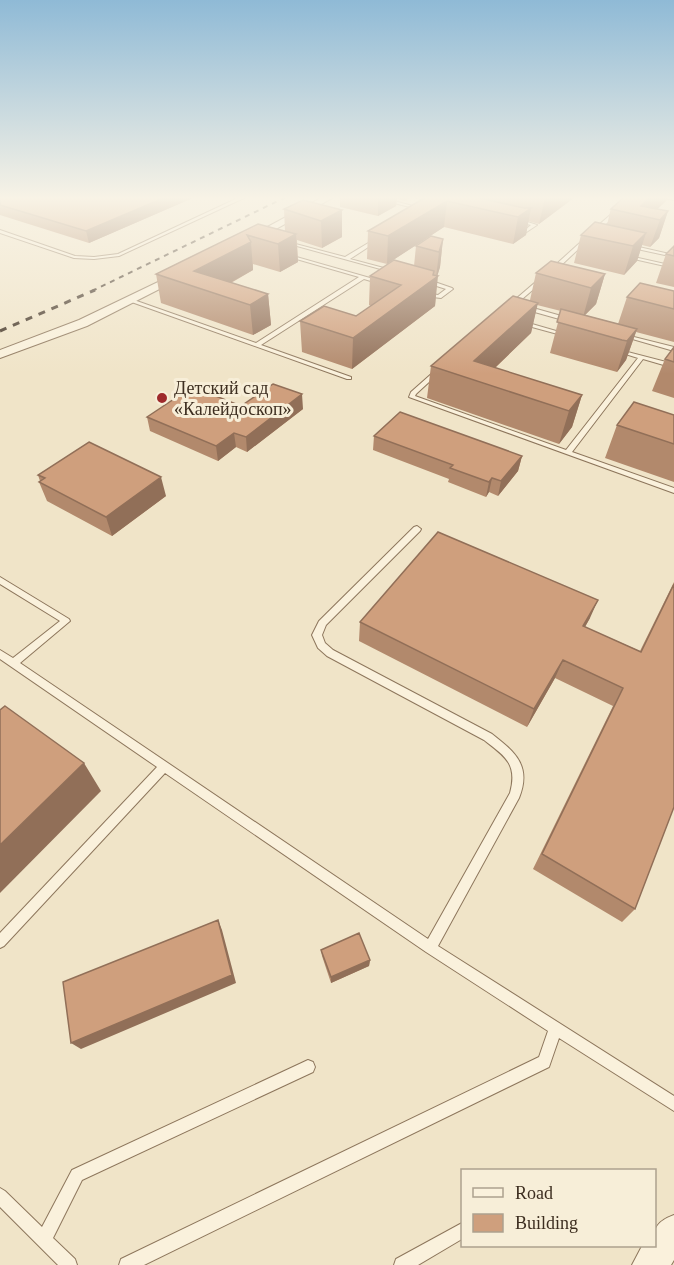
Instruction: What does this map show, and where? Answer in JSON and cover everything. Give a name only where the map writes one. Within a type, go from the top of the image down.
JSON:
[{"type":"street","points":[[0,354],[83,323],[191,269]]},
{"type":"street","points":[[649,1265],[674,1232]]},
{"type":"lane","points":[[71,256],[94,258],[110,256]]},
{"type":"lane","points":[[288,256],[387,284]]},
{"type":"lane","points":[[336,256],[401,274]]},
{"type":"lane","points":[[346,259],[351,256]]},
{"type":"lane","points":[[507,310],[568,256]]},
{"type":"lane","points":[[626,256],[674,267]]},
{"type":"lane","points":[[257,345],[363,277]]},
{"type":"lane","points":[[421,294],[439,297],[450,289],[424,280]]},
{"type":"lane","points":[[129,300],[349,378]]},
{"type":"lane","points":[[513,305],[582,324]]},
{"type":"lane","points":[[520,322],[572,337]]},
{"type":"lane","points":[[614,332],[674,349]]},
{"type":"lane","points":[[612,348],[674,366]]},
{"type":"lane","points":[[567,453],[642,357]]},
{"type":"lane","points":[[448,362],[413,393],[412,397],[674,491]]},
{"type":"lane","points":[[417,529],[322,624],[317,635],[321,645],[330,653],[488,737],[515,762],[521,778],[515,794],[430,948]]},
{"type":"lane","points":[[0,580],[66,621],[14,663]]},
{"type":"lane","points":[[0,654],[430,948],[674,1104]]},
{"type":"lane","points":[[0,942],[165,766]]},
{"type":"lane","points":[[127,1265],[544,1062],[556,1028]]},
{"type":"lane","points":[[44,1239],[77,1175],[308,1067]]},
{"type":"lane","points":[[0,1196],[69,1265]]},
{"type":"lane","points":[[402,1265],[461,1232]]},
{"type":"building","points":[[193,256],[223,256],[194,271],[268,294],[250,305],[156,274]]},
{"type":"building","points":[[394,260],[434,271],[433,275],[438,276],[353,338],[300,321],[324,306],[356,316],[401,285],[370,276]]},
{"type":"building","points":[[551,261],[605,274],[591,288],[536,273]]},
{"type":"building","points":[[640,283],[674,291],[674,309],[627,297]]},
{"type":"building","points":[[513,296],[538,303],[474,361],[582,395],[569,411],[431,366]]},
{"type":"building","points":[[561,309],[637,329],[627,341],[622,340],[557,322]]},
{"type":"building","points":[[674,347],[674,362],[665,359]]},
{"type":"building","points":[[273,384],[302,394],[246,437],[234,433],[216,446],[147,417],[186,391],[191,393],[198,389],[241,406]]},
{"type":"building","points":[[634,402],[674,415],[674,444],[617,425]]},
{"type":"building","points":[[400,412],[522,456],[501,481],[492,478],[489,482],[450,468],[453,465],[374,436]]},
{"type":"building","points":[[89,442],[161,477],[106,517],[39,482],[45,478],[38,475]]},
{"type":"building","points":[[438,532],[598,600],[583,626],[641,652],[674,584],[674,807],[635,909],[542,854],[623,688],[563,660],[534,709],[360,622]]},
{"type":"building","points":[[5,706],[84,763],[0,845],[0,710]]},
{"type":"building","points":[[218,920],[232,975],[71,1043],[63,982]]},
{"type":"building","points":[[359,933],[370,960],[331,977],[321,950]]},
{"type":"railway","points":[[92,291],[164,256]]},
{"type":"railway","points":[[0,331],[95,290]]},
{"type":"place","name":"Детский сад «Калейдоскоп»","points":[[162,398]]}]
